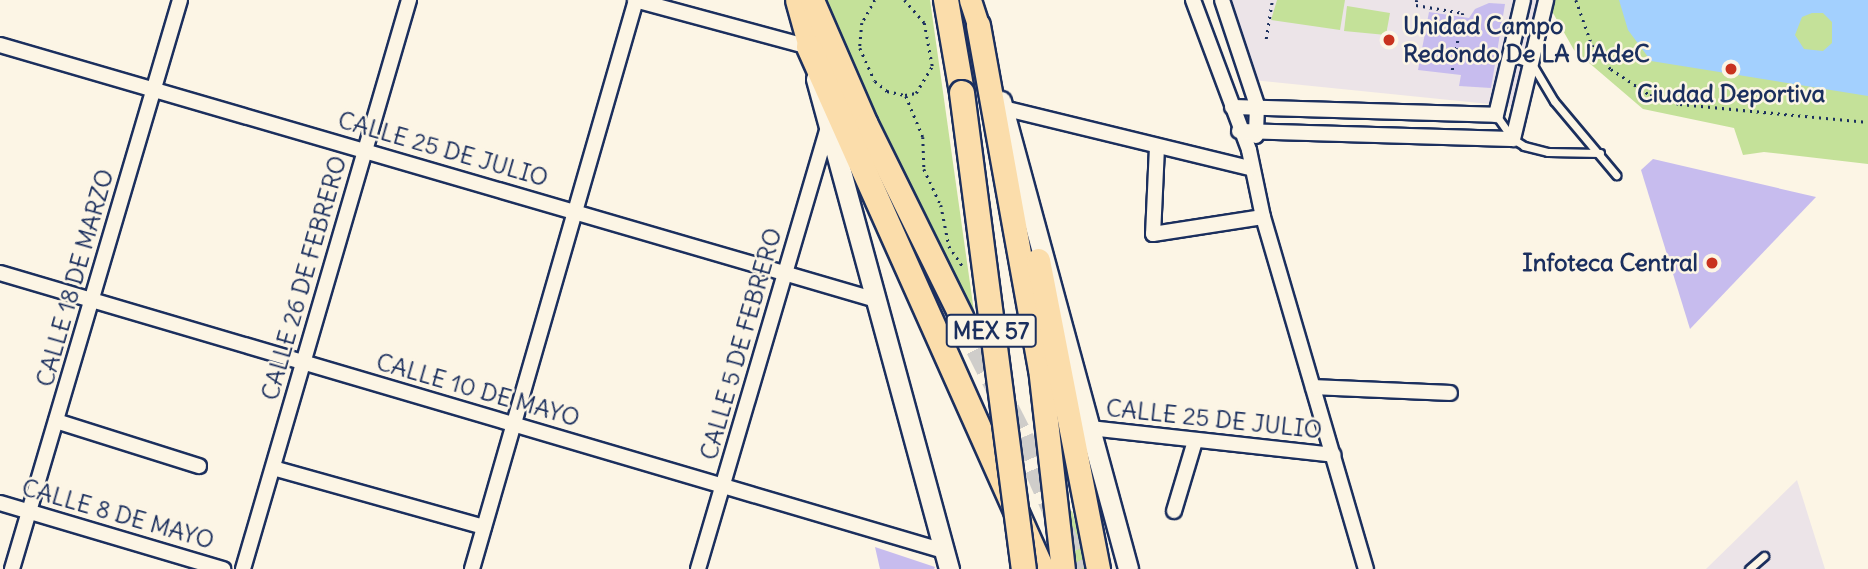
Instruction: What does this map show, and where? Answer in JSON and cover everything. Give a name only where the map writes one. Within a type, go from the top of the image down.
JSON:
[{"type":"highway","points":[[812,0],[866,124],[962,318]]},
{"type":"highway","name":"MEX 57","points":[[946,0],[962,93],[1025,569]]},
{"type":"highway","points":[[978,25],[1040,368],[1063,569]]},
{"type":"highway","name":"MEX 57","points":[[809,47],[1042,569]]},
{"type":"highway","points":[[1021,175],[1098,567]]},
{"type":"highway","points":[[921,300],[930,343],[1025,569]]},
{"type":"main road","name":"MEX 57","points":[[796,0],[809,47]]},
{"type":"main road","points":[[970,0],[1003,108],[1128,569]]},
{"type":"main road","points":[[809,47],[827,131],[946,560]]},
{"type":"street","name":"CALLE 18 DE MARZO","points":[[12,569],[180,0]]},
{"type":"street","name":"CALLE 26 DE FEBRERO","points":[[243,569],[409,0]]},
{"type":"street","points":[[471,569],[636,0],[809,47]]},
{"type":"street","points":[[1193,0],[1239,131],[1249,150],[1250,167],[1263,217],[1366,569]]},
{"type":"street","points":[[1222,0],[1257,105],[1259,130],[1249,150]]},
{"type":"street","points":[[1232,107],[1257,105],[1496,115],[1523,0]]},
{"type":"street","points":[[1239,131],[1513,139],[1546,0]]},
{"type":"street","name":"CALLE 25 DE JULIO","points":[[0,45],[873,299]]},
{"type":"street","points":[[1003,108],[1157,147],[1250,167]]},
{"type":"street","name":"CALLE 5 DE FEBRERO","points":[[698,569],[827,131]]},
{"type":"street","points":[[1157,147],[1153,234],[1263,217]]},
{"type":"street","name":"CALLE 10 DE MAYO","points":[[0,273],[723,486],[946,560]]},
{"type":"street","points":[[1313,387],[1450,393]]},
{"type":"street","points":[[56,421],[199,466]]},
{"type":"street","name":"CALLE 25 DE JULIO","points":[[1090,428],[1334,455]]},
{"type":"street","points":[[1174,511],[1195,441]]},
{"type":"street","points":[[273,468],[484,527]]},
{"type":"street","name":"CALLE 8 DE MAYO","points":[[0,503],[223,569]]},
{"type":"lane","points":[[1511,57],[1532,64],[1554,101],[1600,153],[1616,176]]},
{"type":"lane","points":[[1496,115],[1513,139],[1548,152],[1600,153]]},
{"type":"lane","points":[[1749,569],[1764,556]]},
{"type":"path","points":[[875,0],[862,23],[860,48],[875,81],[887,91],[905,95],[916,93],[932,66],[924,23],[904,0]]},
{"type":"path","points":[[1266,39],[1272,0]]},
{"type":"path","points":[[1417,0],[1416,5],[1463,13],[1452,73]]},
{"type":"path","points":[[1576,0],[1581,21],[1599,53],[1630,85],[1650,95],[1680,104],[1868,122]]},
{"type":"path","points":[[905,95],[923,137],[924,169],[941,205],[949,246],[967,274]]},
{"type":"shaded area","name":"Unidad Campo Redondo De LA UAdeC","points":[[1216,0],[1552,0],[1529,108],[1253,80]]},
{"type":"shaded area","points":[[1797,480],[1825,569],[1706,569]]},
{"type":"green space","points":[[819,0],[930,0],[978,340],[870,124]]},
{"type":"green space","points":[[1277,0],[1345,0],[1340,30],[1271,20]]},
{"type":"green space","name":"Ciudad Deportiva","points":[[1550,0],[1868,0],[1868,164],[1764,152],[1743,155],[1734,128],[1643,109],[1574,50],[1549,6]]},
{"type":"green space","points":[[1347,6],[1390,13],[1386,35],[1344,31]]},
{"type":"green space","points":[[1072,511],[1089,569],[1071,569],[1063,514]]},
{"type":"water","points":[[1619,0],[1868,0],[1868,96],[1651,61],[1628,30]],"holes":[[[1823,13],[1832,22],[1832,43],[1823,51],[1804,49],[1795,35],[1802,17]]]},
{"type":"building","points":[[1489,3],[1505,4],[1491,88],[1459,86],[1461,75],[1418,70],[1429,12],[1469,18],[1475,9]]},
{"type":"building","name":"Infoteca Central","points":[[1653,159],[1816,197],[1690,329],[1641,170]]},
{"type":"building","points":[[875,547],[935,567],[880,569]]},
{"type":"tunnel","points":[[962,318],[1022,437],[1079,569]]},
{"type":"place","name":"Unidad Campo Redondo De LA UAdeC","points":[[1389,40]]},
{"type":"place","name":"Ciudad Deportiva","points":[[1731,69]]},
{"type":"place","name":"Infoteca Central","points":[[1712,263]]}]
